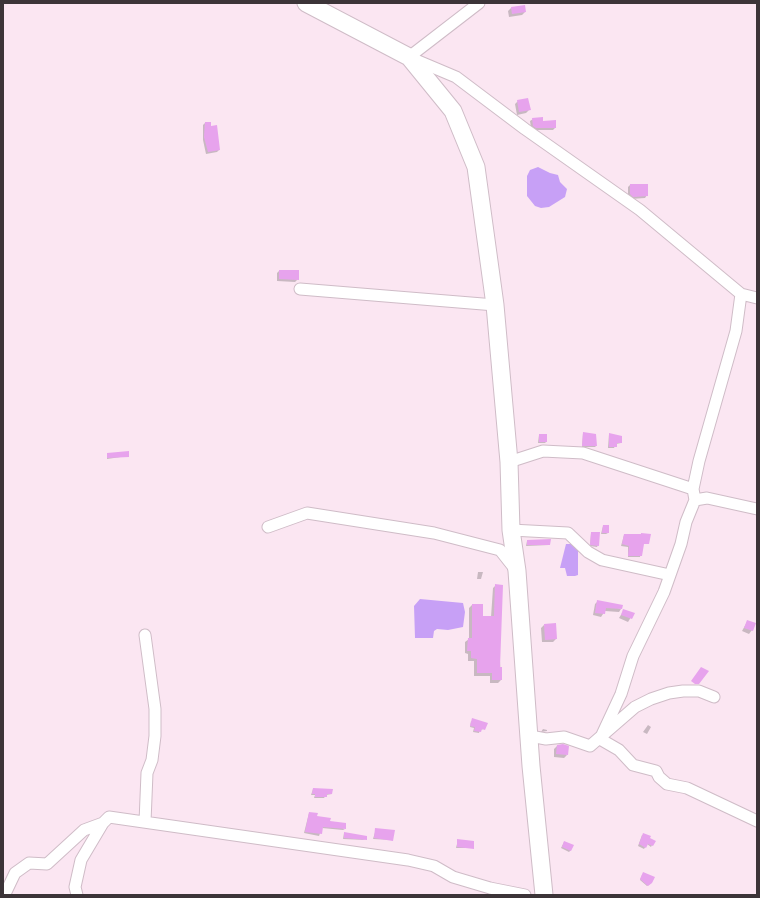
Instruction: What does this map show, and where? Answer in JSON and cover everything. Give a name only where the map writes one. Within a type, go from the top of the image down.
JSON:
[{"type":"highway","points":[[306,3],[409,56],[453,111],[476,167],[494,305],[509,462],[511,530],[517,571],[531,766],[544,895]]},
{"type":"street","points":[[479,3],[409,56],[456,77],[525,129],[640,210],[741,294],[757,298]]},
{"type":"street","points":[[300,289],[494,305]]},
{"type":"street","points":[[600,739],[621,694],[633,656],[664,592],[681,544],[686,522],[695,500],[693,489],[699,461],[718,400],[736,331],[741,294]]},
{"type":"street","points":[[509,462],[543,451],[583,453],[693,489]]},
{"type":"street","points":[[695,500],[707,498],[757,509]]},
{"type":"street","points":[[268,527],[307,513],[434,533],[500,550],[517,571]]},
{"type":"street","points":[[511,530],[568,533],[588,552],[602,560],[670,576]]},
{"type":"street","points":[[145,822],[147,773],[152,760],[155,736],[155,709],[146,634]]},
{"type":"street","points":[[530,736],[546,738],[564,736],[590,746],[600,739],[635,707],[651,699],[669,693],[683,691],[699,691],[714,697]]},
{"type":"street","points":[[600,739],[619,750],[633,765],[656,771],[667,784],[687,788],[757,822]]},
{"type":"street","points":[[77,895],[75,886],[81,860],[103,823],[109,817],[408,860],[434,866],[453,876],[490,888],[524,895]]},
{"type":"street","points":[[3,892],[5,894],[15,873],[29,863],[47,864],[84,830],[103,823]]},
{"type":"shaded area","points":[[538,167],[558,175],[560,182],[567,189],[565,197],[549,207],[541,208],[535,206],[527,196],[527,176],[530,170]]},
{"type":"shaded area","points":[[566,544],[573,544],[578,549],[578,575],[575,576],[567,576],[565,568],[560,568]]},
{"type":"shaded area","points":[[420,599],[463,603],[465,612],[463,627],[448,630],[437,629],[434,631],[433,638],[415,638],[414,606]]},
{"type":"building","points":[[525,5],[526,12],[512,14],[511,7]]},
{"type":"building","points":[[528,98],[531,110],[519,112],[517,100]]},
{"type":"building","points":[[543,117],[543,121],[556,120],[556,128],[536,128],[533,126],[532,118]]},
{"type":"building","points":[[205,122],[211,122],[211,126],[217,125],[220,150],[208,152],[204,137]]},
{"type":"building","points":[[630,184],[648,184],[648,196],[633,197],[630,194]]},
{"type":"building","points":[[279,270],[299,270],[299,280],[279,279]]},
{"type":"building","points":[[583,432],[596,434],[597,446],[582,446]]},
{"type":"building","points":[[609,433],[622,436],[622,443],[617,443],[617,447],[609,447]]},
{"type":"building","points":[[539,434],[547,434],[547,442],[539,442]]},
{"type":"building","points":[[129,451],[129,457],[107,458],[107,453]]},
{"type":"building","points":[[603,525],[609,525],[609,533],[602,533]]},
{"type":"building","points":[[591,532],[600,532],[599,546],[590,545]]},
{"type":"building","points":[[624,534],[651,534],[649,544],[644,544],[642,556],[628,556],[629,546],[622,544]]},
{"type":"building","points":[[551,539],[550,545],[527,545],[527,540]]},
{"type":"building","points":[[495,584],[503,585],[500,667],[502,667],[502,680],[492,680],[492,673],[477,673],[477,659],[471,658],[471,651],[467,651],[468,638],[472,638],[472,604],[483,604],[483,616],[494,616]]},
{"type":"building","points":[[597,600],[623,605],[622,609],[606,608],[605,614],[595,613]]},
{"type":"building","points":[[623,609],[635,613],[632,619],[621,615]]},
{"type":"building","points":[[747,620],[756,623],[753,631],[744,628]]},
{"type":"building","points":[[556,623],[557,639],[545,640],[544,624]]},
{"type":"building","points":[[701,667],[709,671],[699,684],[695,684],[691,681]]},
{"type":"building","points":[[472,718],[488,723],[485,730],[482,729],[481,732],[474,731],[475,727],[470,726]]},
{"type":"building","points":[[563,744],[569,746],[568,755],[556,754],[557,745]]},
{"type":"building","points":[[313,788],[333,789],[332,794],[327,794],[327,797],[315,797],[315,794],[312,794]]},
{"type":"building","points":[[309,812],[318,813],[317,816],[331,818],[330,821],[346,823],[346,829],[323,827],[322,834],[305,832]]},
{"type":"building","points":[[375,828],[395,830],[393,841],[374,838]]},
{"type":"building","points":[[344,832],[367,836],[367,840],[344,838]]},
{"type":"building","points":[[643,833],[651,836],[650,838],[656,841],[653,846],[648,844],[646,848],[639,844]]},
{"type":"building","points":[[457,839],[474,841],[474,849],[457,847]]},
{"type":"building","points":[[564,841],[574,845],[571,851],[562,847]]},
{"type":"building","points":[[643,872],[655,877],[652,883],[648,886],[640,879]]}]
